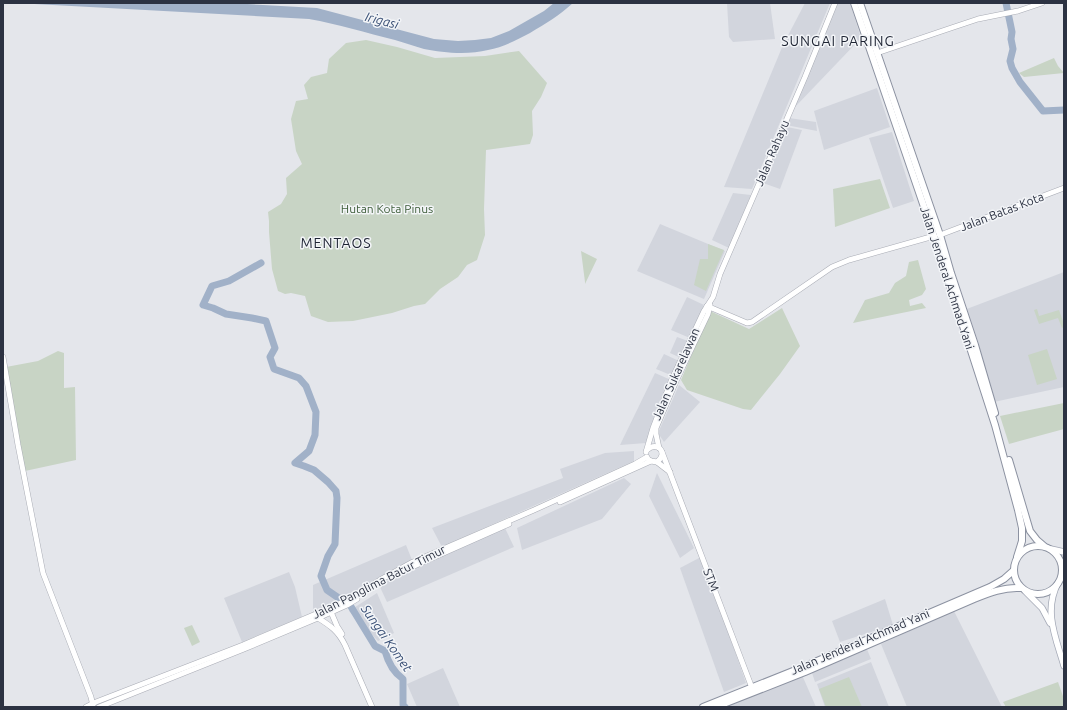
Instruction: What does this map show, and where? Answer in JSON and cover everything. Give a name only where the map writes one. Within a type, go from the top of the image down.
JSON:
[{"type":"highway","name":"Jalan Jenderal Achmad Yani","points":[[854,3],[866,28],[975,345],[1028,524],[1033,536],[1044,546]]},
{"type":"highway","name":"Jalan Jenderal Achmad Yani","points":[[860,3],[862,17]]},
{"type":"highway","name":"Jalan Jenderal Achmad Yani","points":[[866,28],[882,67],[922,194]]},
{"type":"highway","name":"Jalan Jenderal Achmad Yani","points":[[937,236],[995,425],[1018,510],[1022,535],[1017,557]]},
{"type":"highway","points":[[1036,545],[1044,546],[1056,553],[1060,559],[1063,570],[1058,583],[1053,588],[1040,594],[1032,593],[1023,589],[1014,576],[1014,563],[1022,551],[1029,547],[1036,545]]},
{"type":"highway","name":"Jalan Jenderal Achmad Yani","points":[[804,669],[990,587],[1004,579],[1013,571]]},
{"type":"highway","name":"Jalan Jenderal Achmad Yani","points":[[703,707],[804,669],[979,597],[1011,588],[1023,589]]},
{"type":"highway","name":"Jalan Jenderal Achmad Yani","points":[[716,707],[788,675]]},
{"type":"main road","name":"Jalan Rahayu","points":[[709,305],[720,274],[808,70],[835,3]]},
{"type":"main road","points":[[877,54],[978,19],[1006,14],[1042,3]]},
{"type":"main road","name":"Jalan Batas Kota","points":[[937,236],[1064,188]]},
{"type":"main road","points":[[709,305],[747,323],[752,322],[832,267],[849,260],[937,236]]},
{"type":"main road","name":"Jalan Sukarelawan","points":[[670,473],[660,450],[656,428],[676,381],[708,314],[709,305]]},
{"type":"main road","name":"Jalan Sukarelawan","points":[[646,455],[653,428],[672,379],[690,340],[709,305]]},
{"type":"main road","points":[[3,360],[43,573],[97,705]]},
{"type":"main road","points":[[657,462],[661,458],[660,450],[657,447],[649,448],[646,455],[651,461],[657,462],[670,473]]},
{"type":"main road","name":"Jalan Panglima Batur Timur","points":[[86,707],[97,705],[141,688],[318,618],[347,605],[395,575],[628,468],[646,455]]},
{"type":"main road","name":"Jalan Panglima Batur Timur","points":[[215,659],[352,598],[380,580],[413,562],[464,542],[651,461]]},
{"type":"main road","name":"STM","points":[[670,473],[752,688]]},
{"type":"main road","points":[[1051,549],[1064,552]]},
{"type":"main road","points":[[1058,583],[1052,599],[1051,616],[1052,626],[1064,666]]},
{"type":"main road","points":[[1023,589],[1042,608],[1052,626]]},
{"type":"main road","points":[[331,612],[337,626],[348,644],[367,693]]},
{"type":"main road","points":[[318,618],[340,635],[373,707]]},
{"type":"shaded area","points":[[727,3],[770,3],[775,39],[733,42],[729,37]]},
{"type":"shaded area","points":[[805,3],[830,3],[752,189],[724,187],[783,45]]},
{"type":"shaded area","points":[[837,3],[850,3],[861,38],[795,107]]},
{"type":"shaded area","points":[[877,88],[890,127],[824,150],[814,111]]},
{"type":"shaded area","points":[[789,118],[816,122],[817,131],[786,125]]},
{"type":"shaded area","points":[[787,127],[802,130],[780,189],[763,183]]},
{"type":"shaded area","points":[[892,132],[914,201],[893,208],[869,138]]},
{"type":"shaded area","points":[[733,193],[751,195],[729,248],[712,240]]},
{"type":"shaded area","points":[[660,224],[725,251],[704,299],[637,271]]},
{"type":"shaded area","points":[[1064,272],[1064,387],[994,402],[964,310]]},
{"type":"shaded area","points":[[687,297],[704,305],[690,338],[671,330]]},
{"type":"shaded area","points":[[677,337],[688,341],[681,358],[670,353]]},
{"type":"shaded area","points":[[664,354],[679,361],[673,376],[656,369]]},
{"type":"shaded area","points":[[655,373],[671,380],[646,443],[620,445]]},
{"type":"shaded area","points":[[679,385],[700,402],[664,442],[658,433]]},
{"type":"shaded area","points":[[634,451],[634,461],[442,547],[432,528],[563,478],[560,469],[605,453]]},
{"type":"shaded area","points":[[657,473],[694,548],[680,558],[649,496]]},
{"type":"shaded area","points":[[624,478],[631,484],[602,519],[522,550],[517,528]]},
{"type":"shaded area","points":[[504,526],[514,547],[387,602],[379,585]]},
{"type":"shaded area","points":[[406,545],[412,560],[313,615],[313,585]]},
{"type":"shaded area","points":[[699,558],[702,558],[746,683],[724,692],[680,568]]},
{"type":"shaded area","points":[[289,572],[295,587],[302,617],[242,642],[224,598]]},
{"type":"shaded area","points":[[377,593],[394,633],[378,641],[349,611]]},
{"type":"shaded area","points":[[885,599],[893,625],[840,642],[832,621]]},
{"type":"shaded area","points":[[954,611],[1002,707],[907,707],[881,644]]},
{"type":"shaded area","points":[[866,647],[871,659],[815,682],[811,670]]},
{"type":"shaded area","points":[[871,662],[889,707],[825,707],[817,684]]},
{"type":"shaded area","points":[[443,668],[460,707],[417,707],[407,684]]},
{"type":"shaded area","points":[[802,675],[816,707],[724,707]]},
{"type":"green space","name":"Hutan Kota Pinus","points":[[366,40],[435,58],[485,56],[519,51],[547,83],[541,97],[532,111],[533,135],[530,144],[486,150],[484,209],[485,235],[477,260],[467,265],[458,277],[440,289],[425,304],[353,321],[328,322],[311,316],[305,296],[291,293],[285,294],[278,291],[272,269],[268,212],[281,204],[287,194],[286,178],[302,164],[296,151],[291,119],[296,101],[308,99],[304,85],[311,77],[327,73],[329,59],[346,43]]},
{"type":"green space","points":[[1054,58],[1064,73],[1024,77],[1019,73]]},
{"type":"green space","points":[[880,179],[890,208],[835,227],[833,189]]},
{"type":"green space","points":[[708,244],[724,250],[706,291],[694,285],[700,259],[708,259]]},
{"type":"green space","points":[[581,251],[597,259],[585,284],[585,282]]},
{"type":"green space","points":[[918,260],[926,289],[922,295],[909,300],[910,306],[922,303],[926,308],[853,323],[865,300],[889,293],[895,283],[906,276],[909,262]]},
{"type":"green space","points":[[782,308],[800,346],[751,410],[743,409],[687,390],[681,380],[710,311],[749,329]]},
{"type":"green space","points":[[1037,309],[1039,316],[1059,310],[1064,327],[1062,328],[1058,318],[1039,324],[1034,310]]},
{"type":"green space","points":[[1047,349],[1057,379],[1037,385],[1028,355]]},
{"type":"green space","points":[[58,351],[64,353],[64,388],[75,387],[76,460],[25,471],[6,367],[38,361]]},
{"type":"green space","points":[[1064,403],[1064,429],[1009,444],[1000,416]]},
{"type":"green space","points":[[192,625],[200,642],[192,646],[184,628]]},
{"type":"green space","points":[[849,677],[862,707],[826,707],[819,689]]},
{"type":"green space","points":[[1058,682],[1064,699],[1064,707],[1006,707],[1003,702]]},
{"type":"water","points":[[16,3],[230,3],[317,8],[434,39],[458,41],[491,38],[509,31],[544,11],[554,3],[573,3],[547,23],[515,41],[494,49],[481,52],[464,53],[439,52],[424,49],[331,23],[309,19]]},
{"type":"waterway","points":[[1006,3],[1012,32],[1011,39],[1013,49],[1010,61],[1012,68],[1020,82],[1043,111],[1064,110]]},
{"type":"waterway","name":"Sungai Komet","points":[[261,263],[229,281],[212,286],[203,305],[226,314],[266,321],[275,348],[270,357],[274,369],[299,378],[306,386],[316,412],[315,435],[309,451],[295,463],[314,470],[336,491],[335,544],[328,556],[321,576],[327,590],[343,601]]},
{"type":"waterway","name":"Sungai Komet","points":[[350,605],[375,646],[385,651],[391,666],[403,679],[403,705],[405,707]]},
{"type":"district","name":"SUNGAI PARING","points":[[838,41]]},
{"type":"district","name":"MENTAOS","points":[[336,243]]},
{"type":"water label","name":"Irigasi","points":[[382,20]]}]
